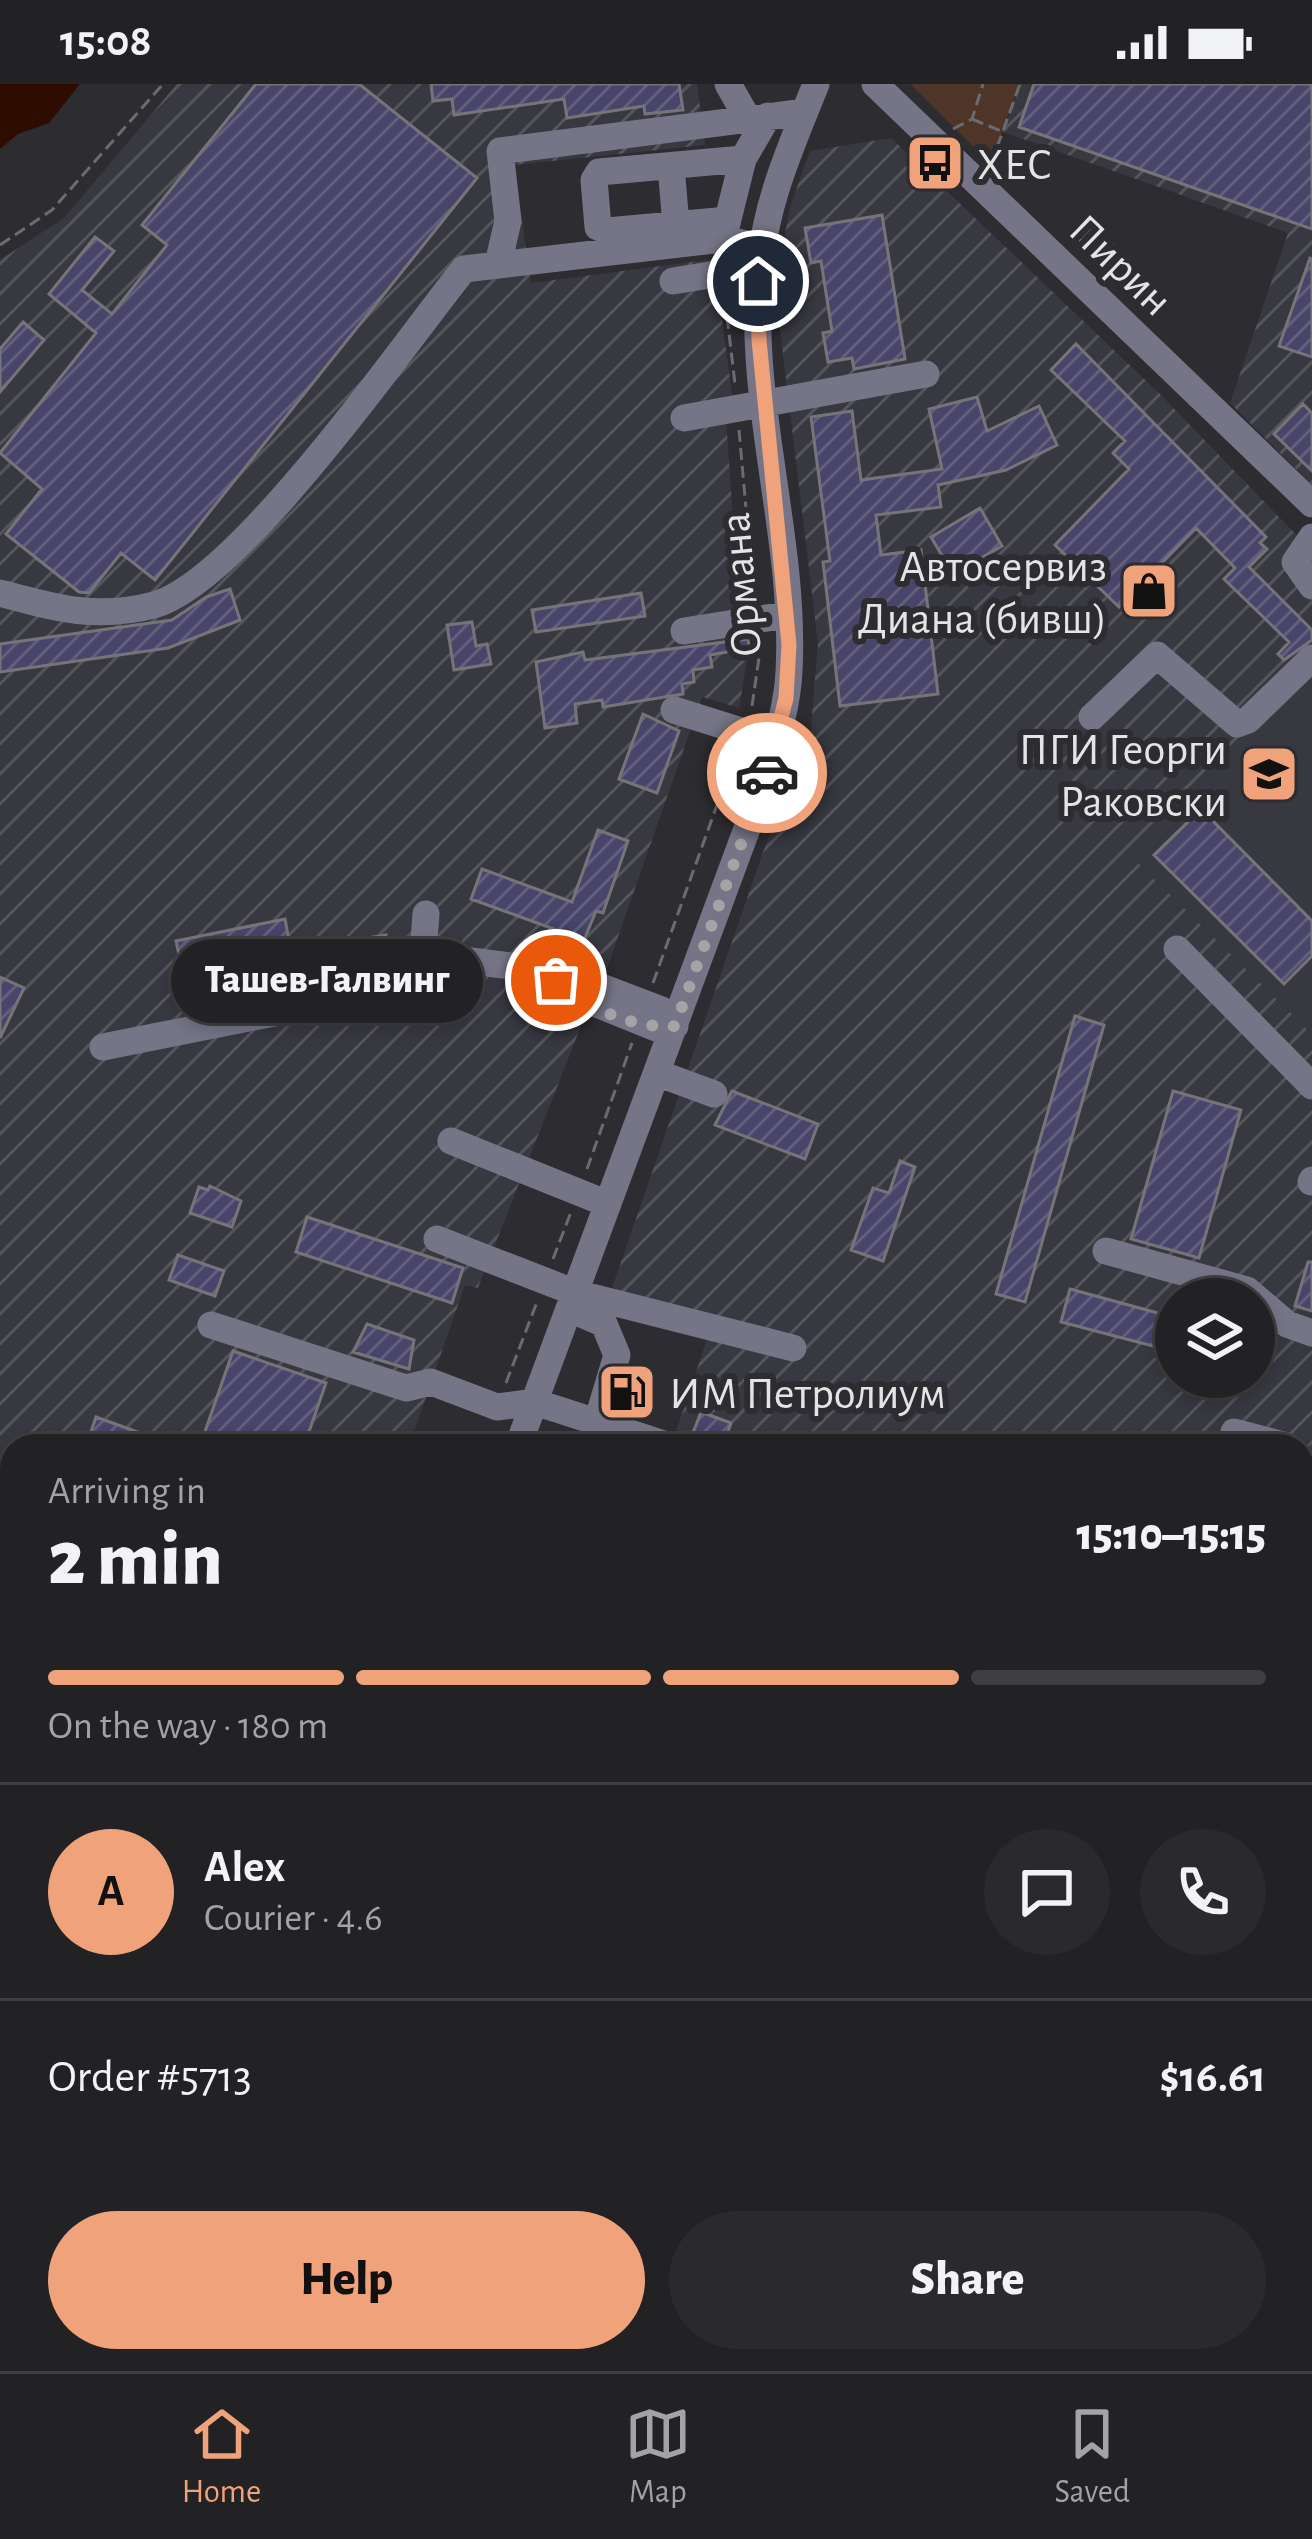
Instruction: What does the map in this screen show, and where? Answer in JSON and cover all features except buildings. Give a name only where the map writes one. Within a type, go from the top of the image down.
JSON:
[{"type":"street","points":[[728,84],[759,118]]},
{"type":"street","name":"Ормана","points":[[523,1434],[675,1026],[778,731],[789,673],[759,340],[762,248],[778,171],[816,84]]},
{"type":"street","points":[[498,264],[508,220],[500,151],[805,112],[836,84]]},
{"type":"street","name":"Пирин","points":[[874,84],[1312,505]]},
{"type":"street","points":[[726,230],[743,159],[759,118]]},
{"type":"street","points":[[743,159],[599,172],[594,180],[598,226],[607,231],[676,225],[726,230],[762,248]]},
{"type":"street","points":[[671,166],[676,225]]},
{"type":"street","points":[[0,593],[80,615],[155,604],[191,587],[240,548],[464,269],[726,230]]},
{"type":"street","points":[[673,281],[722,273],[762,248]]},
{"type":"street","points":[[684,418],[926,374]]},
{"type":"street","points":[[1312,537],[1295,562],[1312,586]]},
{"type":"street","points":[[684,631],[786,615]]},
{"type":"street","points":[[1092,717],[1148,658],[1157,655],[1237,724],[1248,720],[1312,658]]},
{"type":"street","points":[[674,710],[744,732],[778,731]]},
{"type":"street","points":[[104,1047],[415,985],[421,980],[426,914]]},
{"type":"street","points":[[1178,950],[1312,1086]]},
{"type":"street","points":[[423,955],[519,967],[556,980],[578,978],[643,1013],[662,1010],[675,1026]]},
{"type":"street","points":[[657,1073],[714,1094]]},
{"type":"street","points":[[451,1141],[608,1204]]},
{"type":"street","points":[[437,1239],[544,1280],[604,1324],[617,1355],[597,1422]]},
{"type":"street","points":[[1106,1251],[1247,1291],[1288,1324],[1312,1333]]},
{"type":"street","points":[[573,1301],[794,1348]]},
{"type":"street","points":[[212,1325],[406,1388],[431,1382],[497,1407],[535,1402],[634,1434]]},
{"type":"street","points":[[1234,1432],[1242,1434]]},
{"type":"path","points":[[0,244],[52,210],[163,84]]},
{"type":"path","points":[[933,140],[972,119],[983,84]]},
{"type":"path","points":[[982,188],[1020,84]]},
{"type":"path","points":[[972,119],[1003,131]]},
{"type":"path","points":[[487,1434],[744,732],[762,647]]},
{"type":"shaded area","points":[[0,84],[80,84],[49,123],[18,134],[0,149]]},
{"type":"shaded area","points":[[177,84],[697,84],[705,145],[514,165],[531,283],[714,259],[733,402],[725,403],[737,576],[749,648],[739,708],[702,697],[604,977],[578,978],[567,1008],[585,1016],[478,1288],[465,1285],[413,1434],[0,1434],[0,260],[64,218]]},
{"type":"shaded area","points":[[910,84],[1019,84],[991,164]]},
{"type":"shaded area","name":"ХЕС","points":[[1020,84],[1312,84],[1312,485],[1230,403],[1288,233],[1003,132]]},
{"type":"shaded area","points":[[891,138],[1159,393],[1312,551],[1312,685],[1138,863],[1312,1034],[1312,1434],[675,1434],[707,1339],[604,1311],[778,809],[808,762],[818,643],[775,288],[790,207],[810,151]]},
{"type":"shaded area","name":"ПГИ Георги Раковски","points":[[1312,685],[1312,1034],[1138,863]]},
{"type":"way so far","points":[[556,980],[571,996],[656,1028],[675,1026],[767,773]]},
{"type":"place","name":"ХЕС","points":[[935,163]]},
{"type":"place","name":"Автосервиз Диана (бивш)","points":[[1149,591]]},
{"type":"place","name":"ПГИ Георги Раковски","points":[[1269,774]]},
{"type":"place","name":"Ташев-Галвинг","points":[[556,980]]},
{"type":"place","name":"ИМ Петролиум","points":[[627,1392]]},
{"type":"route","points":[[758,281],[759,340],[789,645],[786,698],[767,773]]}]
